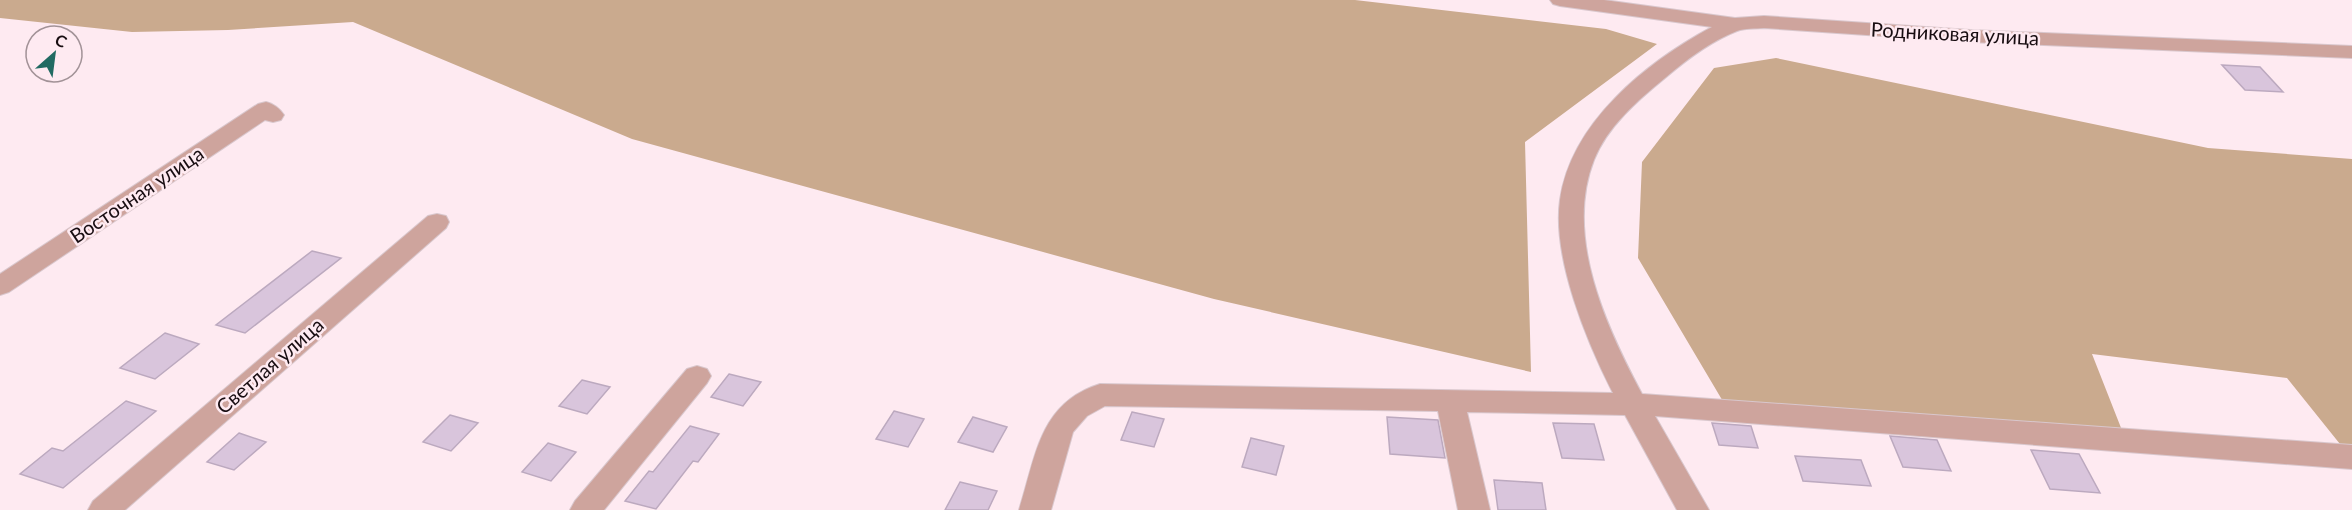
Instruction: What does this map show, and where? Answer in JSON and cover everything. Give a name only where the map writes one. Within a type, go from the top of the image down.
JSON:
[{"type":"street","name":"Родниковая улица","points":[[1560,0],[1735,24],[1764,22],[1970,36],[2352,52]]},
{"type":"street","points":[[1693,510],[1635,404],[1600,333],[1578,275],[1571,235],[1573,191],[1582,162],[1596,138],[1633,94],[1674,58],[1704,38],[1735,24]]},
{"type":"street","name":"Восточная улица","points":[[0,286],[266,109],[273,115]]},
{"type":"street","name":"Светлая улица","points":[[104,510],[437,222]]},
{"type":"street","points":[[586,510],[697,376]]},
{"type":"street","points":[[1035,510],[1060,427],[1077,408],[1100,395],[1635,404],[2352,457]]},
{"type":"street","points":[[1450,400],[1474,510]]},
{"type":"shaded area","points":[[0,0],[1355,0],[1606,29],[1657,44],[1525,142],[1531,372],[1214,299],[632,139],[353,22],[228,30],[132,32],[84,27],[84,24],[57,24],[0,18]]},
{"type":"shaded area","points":[[1776,58],[2208,148],[2352,159],[2352,459],[2287,378],[2092,354],[2125,438],[1734,420],[1638,258],[1642,162],[1714,68]]},
{"type":"building","points":[[2222,65],[2260,67],[2283,92],[2245,90]]},
{"type":"building","points":[[312,251],[341,258],[245,333],[216,325]]},
{"type":"building","points":[[165,333],[199,344],[155,379],[120,368]]},
{"type":"building","points":[[729,374],[761,382],[743,406],[711,397]]},
{"type":"building","points":[[582,380],[610,387],[587,414],[559,406]]},
{"type":"building","points":[[126,401],[156,411],[63,488],[20,474],[52,448],[63,451]]},
{"type":"building","points":[[894,411],[924,419],[908,447],[876,439]]},
{"type":"building","points":[[1132,412],[1164,419],[1154,447],[1121,440]]},
{"type":"building","points":[[450,415],[478,423],[451,451],[423,442]]},
{"type":"building","points":[[973,417],[1007,427],[993,452],[958,442]]},
{"type":"building","points":[[1387,417],[1438,420],[1445,458],[1390,454]]},
{"type":"building","points":[[1553,423],[1594,424],[1604,460],[1562,458]]},
{"type":"building","points":[[1712,423],[1751,426],[1758,448],[1719,445]]},
{"type":"building","points":[[690,426],[719,434],[698,462],[693,461],[656,509],[625,501],[649,471],[653,472]]},
{"type":"building","points":[[239,433],[266,442],[234,470],[207,462]]},
{"type":"building","points":[[1890,436],[1937,440],[1951,471],[1903,467]]},
{"type":"building","points":[[1251,438],[1284,446],[1276,475],[1242,467]]},
{"type":"building","points":[[548,443],[576,452],[551,481],[522,472]]},
{"type":"building","points":[[2031,450],[2079,454],[2100,493],[2050,489]]},
{"type":"building","points":[[1795,456],[1861,460],[1871,486],[1803,481]]},
{"type":"building","points":[[1494,480],[1542,483],[1546,510],[1498,510]]},
{"type":"building","points":[[960,482],[997,491],[988,510],[945,510]]}]
